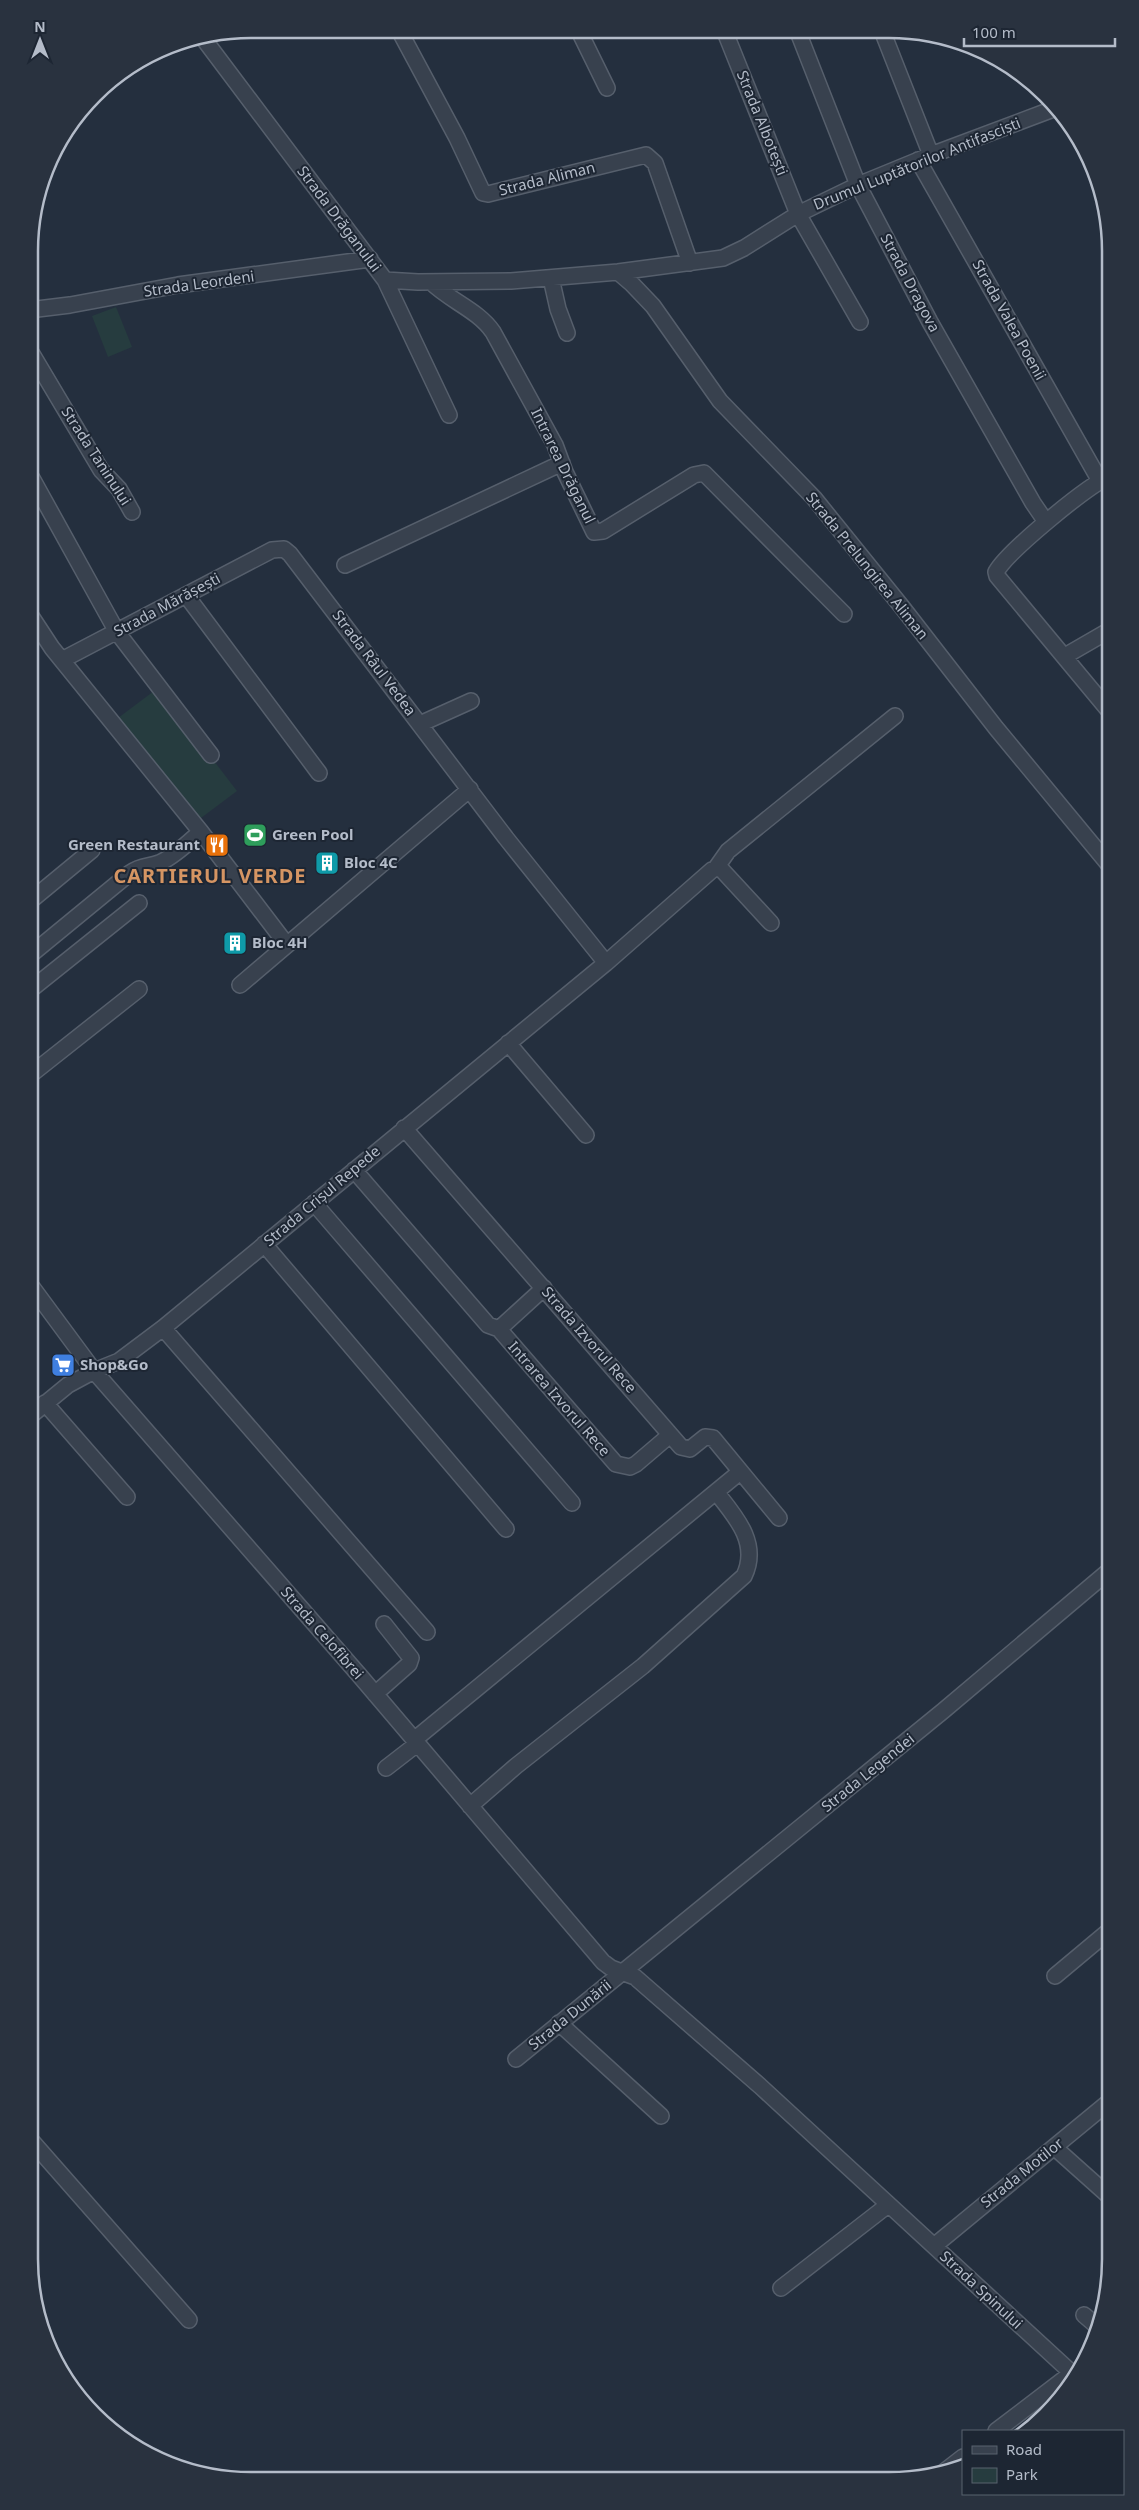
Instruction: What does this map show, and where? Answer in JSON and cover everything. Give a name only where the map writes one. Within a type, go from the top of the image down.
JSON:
[{"type":"street","name":"Strada Aliman","points":[[403,38],[457,138],[483,193],[488,194],[646,155],[655,163],[690,263]]},
{"type":"street","points":[[582,38],[607,88]]},
{"type":"street","name":"Strada Albotești","points":[[728,38],[798,214],[860,322]]},
{"type":"street","name":"Strada Dragova","points":[[800,38],[858,185],[930,322],[1033,503],[1046,522]]},
{"type":"street","name":"Strada Valea Poenii","points":[[885,38],[925,157],[1102,473]]},
{"type":"street","name":"Strada Drăganului","points":[[206,43],[385,280],[449,415]]},
{"type":"street","name":"Drumul Luptătorilor Antifasciști","points":[[431,282],[511,281],[618,272],[690,263],[734,254],[798,214],[858,185],[925,157],[1049,110]]},
{"type":"street","name":"Strada Leordeni","points":[[38,309],[70,305],[178,285],[370,259]]},
{"type":"street","name":"Strada Prelungirea Aliman","points":[[618,272],[653,306],[720,401],[814,498],[902,606],[996,728],[1102,856]]},
{"type":"street","points":[[551,278],[558,309],[568,334]]},
{"type":"street","points":[[385,280],[431,282]]},
{"type":"street","name":"Intrarea Drăganul","points":[[431,282],[448,298],[471,311],[488,325],[555,445],[594,532],[603,531],[694,475],[704,473],[844,614]]},
{"type":"street","name":"Strada Taninului","points":[[38,364],[101,470],[119,489],[132,512]]},
{"type":"street","points":[[345,564],[562,463]]},
{"type":"street","points":[[1102,480],[1046,522],[998,569],[997,576],[1066,656],[1102,702]]},
{"type":"street","points":[[38,490],[117,632],[211,755]]},
{"type":"street","name":"Strada Râul Vedea","points":[[272,550],[284,549],[290,554],[606,963]]},
{"type":"street","name":"Strada Mărășești","points":[[62,660],[272,550]]},
{"type":"street","points":[[186,594],[319,773]]},
{"type":"street","points":[[38,626],[62,660],[201,832],[287,945]]},
{"type":"street","points":[[1066,656],[1102,635]]},
{"type":"street","points":[[420,724],[471,701]]},
{"type":"street","name":"Strada Crișul Repede","points":[[38,1409],[68,1385],[94,1371],[119,1361],[163,1328],[606,963],[716,868],[728,851],[896,716]]},
{"type":"street","points":[[240,985],[470,789]]},
{"type":"street","points":[[38,949],[130,874],[145,865],[159,863],[201,832]]},
{"type":"street","points":[[38,895],[92,850]]},
{"type":"street","points":[[716,868],[722,870],[771,923]]},
{"type":"street","points":[[38,984],[139,903]]},
{"type":"street","points":[[38,1069],[139,989]]},
{"type":"street","points":[[508,1043],[586,1135]]},
{"type":"street","name":"Strada Izvorul Rece","points":[[404,1128],[670,1435],[686,1449],[705,1437],[713,1438],[779,1518]]},
{"type":"street","name":"Intrarea Izvorul Rece","points":[[354,1170],[488,1326],[499,1330],[616,1464],[630,1467],[636,1464],[670,1435]]},
{"type":"street","points":[[314,1202],[572,1503]]},
{"type":"street","points":[[264,1244],[506,1530]]},
{"type":"street","name":"Intrarea Izvorul Rece","points":[[499,1330],[544,1288]]},
{"type":"street","name":"Strada Celofibrei","points":[[38,1295],[94,1371],[375,1694],[603,1962],[611,1968],[624,1972]]},
{"type":"street","points":[[163,1328],[427,1632]]},
{"type":"street","points":[[45,1403],[127,1497]]},
{"type":"street","points":[[386,1768],[740,1472]]},
{"type":"street","points":[[470,1806],[516,1766],[643,1666],[744,1576],[750,1558],[746,1535],[716,1492]]},
{"type":"street","name":"Strada Legendei","points":[[624,1972],[943,1711],[1102,1577]]},
{"type":"street","points":[[375,1694],[409,1664],[411,1658],[384,1624]]},
{"type":"street","points":[[1055,1976],[1102,1937]]},
{"type":"street","name":"Strada Dunării","points":[[516,2059],[624,1972]]},
{"type":"street","name":"Strada Spinului","points":[[624,1972],[635,1977],[760,2086],[1070,2371]]},
{"type":"street","points":[[560,2024],[661,2116]]},
{"type":"street","name":"Strada Motilor","points":[[934,2246],[1102,2108]]},
{"type":"street","points":[[1054,2147],[1102,2190]]},
{"type":"street","points":[[38,2148],[189,2320]]},
{"type":"street","points":[[780,2288],[888,2205]]},
{"type":"street","points":[[1084,2315],[1092,2322]]},
{"type":"street","points":[[997,2430],[1064,2381]]},
{"type":"green space","points":[[116,307],[132,347],[108,357],[92,316]]},
{"type":"green space","points":[[158,688],[237,791],[197,821],[118,718]]},
{"type":"place","name":"Green Pool","points":[[255,835]]},
{"type":"place","name":"Green Restaurant","points":[[217,845]]},
{"type":"place","name":"Bloc 4C","points":[[327,863]]},
{"type":"place","name":"Bloc 4H","points":[[235,943]]},
{"type":"place","name":"Shop&Go","points":[[63,1365]]},
{"type":"district","name":"CARTIERUL VERDE","points":[[210,876]]}]
